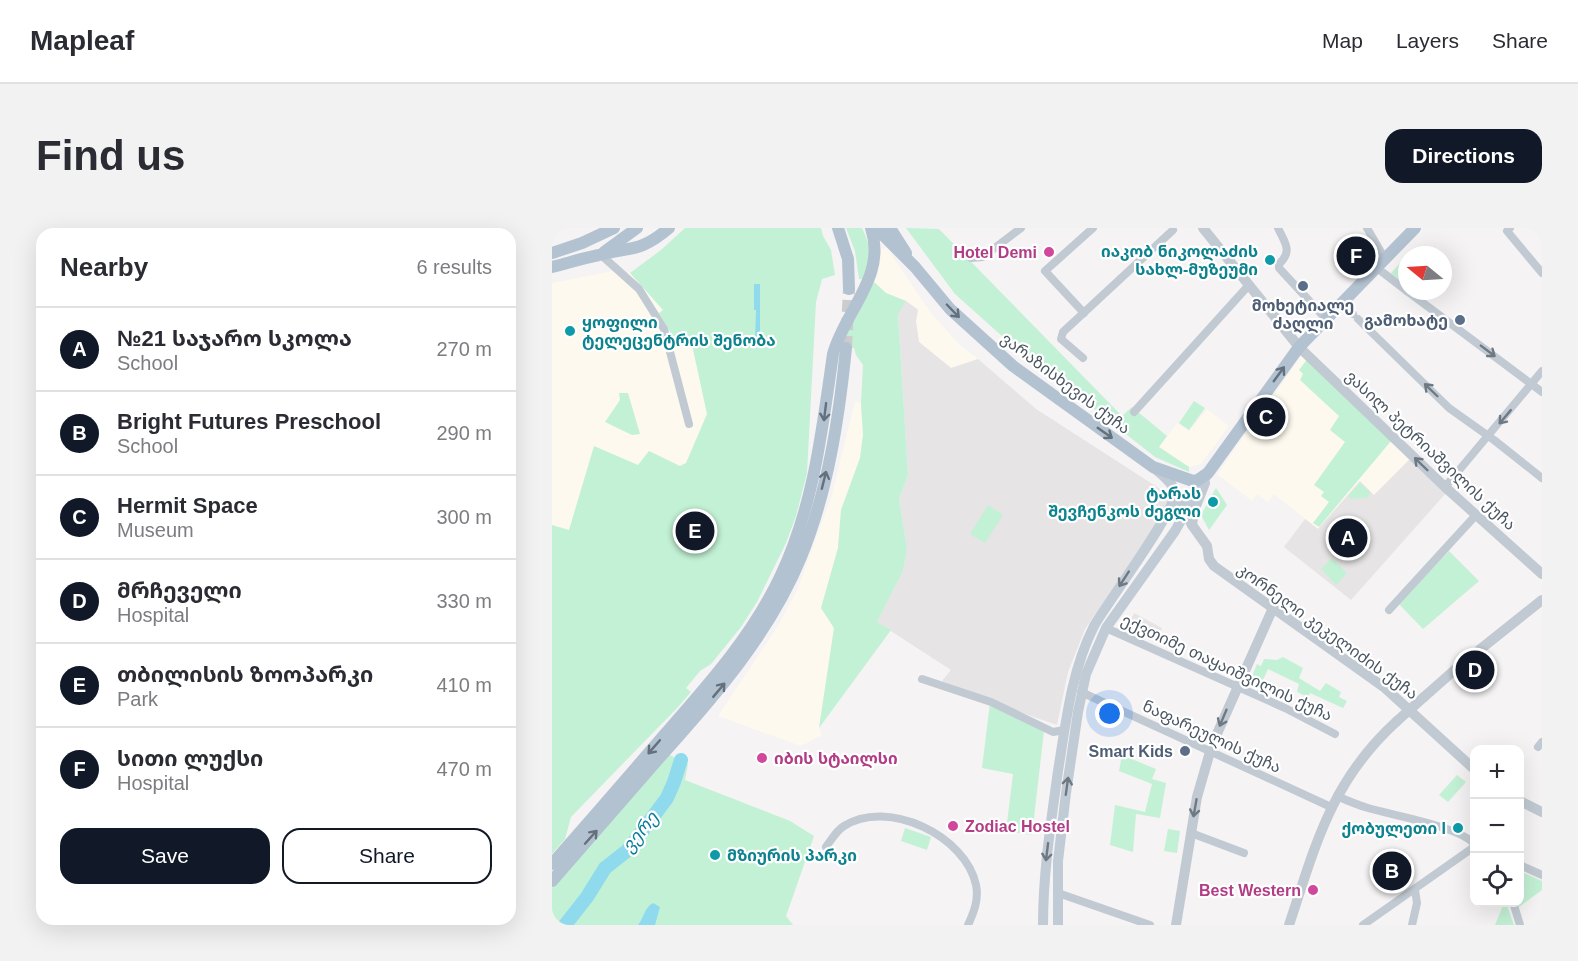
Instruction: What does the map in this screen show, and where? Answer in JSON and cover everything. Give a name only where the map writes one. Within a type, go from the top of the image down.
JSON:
[{"type":"main road","points":[[552,253],[614,228]]},
{"type":"main road","points":[[600,254],[637,228]]},
{"type":"main road","points":[[633,249],[656,228]]},
{"type":"main road","points":[[552,267],[600,254],[633,249],[647,244],[669,228]]},
{"type":"main road","points":[[838,228],[848,259],[849,289]]},
{"type":"main road","points":[[552,864],[729,660],[761,613],[781,576],[807,506],[816,472],[837,339],[873,270],[875,245],[871,228]]},
{"type":"main road","name":"ვარაზისხევის ქუჩა","points":[[876,228],[915,267],[950,309],[1013,366],[1153,467],[1175,491]]},
{"type":"main road","name":"ვარაზისხევის ქუჩა","points":[[890,228],[915,267]]},
{"type":"main road","points":[[1058,925],[1058,861],[1081,692],[1094,653],[1106,628],[1143,578],[1183,509],[1299,347],[1415,228]]},
{"type":"main road","points":[[552,881],[731,674],[774,610],[802,555],[818,505],[841,398],[846,348]]},
{"type":"main road","name":"ვარაზისხევის ქუჩა","points":[[1153,467],[1190,481],[1198,480],[1208,473]]},
{"type":"main road","points":[[1043,925],[1045,869],[1063,742],[1059,731],[1086,644],[1102,613],[1170,510],[1175,491]]},
{"type":"street","points":[[971,258],[983,256],[1021,228]]},
{"type":"street","points":[[1084,313],[1045,271],[1093,228]]},
{"type":"street","name":"ვასილ პეტრიაშვილის ქუჩა","points":[[1203,228],[1299,347],[1445,488],[1542,573]]},
{"type":"street","points":[[1278,228],[1287,252],[1279,268],[1326,319]]},
{"type":"street","points":[[1367,228],[1381,264],[1398,282]]},
{"type":"street","points":[[1510,228],[1507,231],[1542,273]]},
{"type":"street","points":[[1083,358],[1061,339],[1063,332],[1173,230]]},
{"type":"street","points":[[600,254],[639,289],[664,329],[689,424]]},
{"type":"street","points":[[1134,412],[1249,285]]},
{"type":"street","points":[[1419,300],[1542,392]]},
{"type":"street","points":[[1342,303],[1449,408],[1542,478]]},
{"type":"street","points":[[1445,488],[1542,371]]},
{"type":"street","points":[[1192,525],[1194,511],[1208,473]]},
{"type":"street","name":"ვარაზისხევის ქუჩა","points":[[1175,491],[1183,509]]},
{"type":"street","name":"კორნელი კეკელიძის ქუჩა","points":[[1183,509],[1207,546],[1209,560],[1214,566],[1393,693],[1470,765]]},
{"type":"street","points":[[1389,610],[1476,515]]},
{"type":"street","points":[[1289,925],[1313,851],[1331,807],[1358,762],[1376,740],[1458,667],[1542,600]]},
{"type":"street","points":[[1176,925],[1197,797],[1210,752],[1273,608]]},
{"type":"street","name":"ექვთიმე თაყაიშვილის ქუჩა","points":[[1106,628],[1335,734]]},
{"type":"street","points":[[922,679],[991,702],[1059,731]]},
{"type":"street","name":"ნაფარეულის ქუჩა","points":[[1081,692],[1331,807]]},
{"type":"street","points":[[1338,796],[1366,808],[1436,826],[1464,836],[1470,842]]},
{"type":"street","points":[[1524,803],[1542,812]]},
{"type":"street","points":[[826,847],[845,825],[862,819],[893,818],[918,823],[952,846],[969,867],[976,884],[977,903],[968,925]]},
{"type":"street","points":[[1191,834],[1244,852]]},
{"type":"street","points":[[1363,925],[1470,849]]},
{"type":"street","points":[[1524,867],[1542,875]]},
{"type":"street","points":[[1412,925],[1417,903],[1415,890]]},
{"type":"street","points":[[1058,893],[1150,925]]},
{"type":"street","points":[[1514,907],[1520,925]]},
{"type":"shaded area","points":[[887,248],[931,313],[959,344],[978,359],[951,368],[919,342],[916,321],[918,309],[886,293],[874,282],[880,249]]},
{"type":"shaded area","points":[[618,270],[630,273],[654,299],[663,311],[659,314],[676,344],[691,340],[708,414],[686,463],[680,466],[649,451],[638,465],[569,530],[552,525],[552,283]]},
{"type":"shaded area","points":[[906,301],[918,310],[916,321],[919,342],[951,368],[978,359],[1036,409],[1168,494],[1169,498],[1161,518],[1085,629],[1068,672],[1057,725],[991,702],[942,681],[951,670],[877,622],[903,571],[907,549],[899,499],[908,475],[898,313]]},
{"type":"shaded area","points":[[1303,354],[1410,459],[1374,495],[1359,482],[1318,529],[1274,494],[1268,502],[1257,494],[1252,501],[1217,474]]},
{"type":"shaded area","points":[[855,401],[861,403],[863,435],[860,458],[841,510],[838,548],[821,608],[834,628],[819,728],[822,735],[801,746],[718,716],[778,626],[797,590],[832,495]]},
{"type":"shaded area","points":[[1207,409],[1229,426],[1201,464],[1189,467],[1159,447],[1177,423],[1189,431]]},
{"type":"shaded area","points":[[1410,459],[1446,493],[1351,600],[1284,547],[1305,519],[1318,529],[1360,481],[1374,495]]},
{"type":"shaded area","points":[[1134,613],[1162,628],[1156,642],[1127,628]]},
{"type":"green space","points":[[685,228],[821,228],[831,250],[835,275],[822,279],[816,302],[807,473],[796,516],[786,543],[757,602],[741,627],[711,664],[700,671],[686,688],[691,692],[678,707],[571,817],[565,839],[552,854],[552,525],[569,530],[594,446],[638,465],[649,451],[680,466],[686,463],[707,414],[691,340],[677,344],[659,313],[663,310],[630,273],[661,250]]},
{"type":"green space","points":[[846,228],[862,228],[865,235],[869,253],[865,279],[859,279],[855,251]]},
{"type":"green space","points":[[906,228],[939,229],[1122,416],[1132,407],[1167,436],[1159,447],[1189,467],[1189,472],[1155,457],[1003,337],[955,294]]},
{"type":"green space","points":[[1398,266],[1398,279],[1391,273]]},
{"type":"green space","points":[[874,282],[886,293],[906,301],[898,314],[908,475],[899,499],[907,549],[903,571],[877,622],[891,630],[819,728],[834,628],[821,608],[838,548],[841,510],[860,458],[863,435],[861,403],[863,365],[854,348],[840,348]]},
{"type":"green space","points":[[1308,358],[1391,441],[1319,527],[1313,523],[1329,502],[1321,496],[1324,492],[1314,485],[1345,442],[1330,430],[1339,416],[1300,380],[1303,374],[1299,370]]},
{"type":"green space","points":[[619,393],[628,393],[640,434],[632,435],[605,422],[620,400]]},
{"type":"green space","points":[[1194,401],[1205,408],[1189,430],[1179,423]]},
{"type":"green space","points":[[1360,483],[1370,492],[1369,497],[1351,499],[1348,496]]},
{"type":"green space","points":[[1216,488],[1227,505],[1209,530],[1201,515]]},
{"type":"green space","points":[[988,505],[1003,515],[985,543],[970,534]]},
{"type":"green space","points":[[1449,551],[1479,581],[1423,629],[1398,603]]},
{"type":"green space","points":[[1332,558],[1347,573],[1336,585],[1321,569]]},
{"type":"green space","points":[[1283,657],[1303,668],[1299,678],[1320,691],[1326,683],[1341,692],[1339,697],[1347,701],[1343,708],[1310,693],[1308,697],[1297,692],[1299,684],[1268,669],[1261,684],[1251,679],[1257,664],[1261,666],[1264,659],[1277,660]]},
{"type":"green space","points":[[990,703],[1044,731],[1032,835],[1006,831],[1013,774],[982,768]]},
{"type":"green space","name":"მზიურის პარკი","points":[[668,754],[688,764],[685,780],[790,821],[814,836],[786,916],[793,925],[552,925],[552,888]]},
{"type":"green space","points":[[1122,755],[1156,769],[1152,779],[1166,783],[1160,818],[1136,814],[1133,852],[1110,845],[1115,805],[1145,812],[1152,784],[1119,771]]},
{"type":"green space","points":[[1457,775],[1466,782],[1448,802],[1439,795]]},
{"type":"green space","points":[[905,828],[931,837],[927,850],[901,841]]},
{"type":"green space","points":[[1168,829],[1180,831],[1177,853],[1164,851]]},
{"type":"green space","points":[[1524,873],[1542,881],[1542,890],[1524,903]]},
{"type":"green space","points":[[1502,907],[1507,907],[1514,925],[1495,925]]},
{"type":"water","points":[[754,284],[760,284],[760,340],[755,340]]},
{"type":"water","points":[[653,903],[660,907],[655,925],[638,925],[648,908]]},
{"type":"waterway","name":"ვერე","points":[[565,925],[587,897],[605,868],[628,850],[667,798],[681,760]]},
{"type":"tunnel","points":[[846,348],[849,289]]},
{"type":"place","name":"Hotel Demi","points":[[1049,252]]},
{"type":"place","name":"სითი ლუქსი","points":[[1356,256]]},
{"type":"place","name":"იაკობ ნიკოლაძის სახლ-მუზეუმი","points":[[1270,260]]},
{"type":"place","name":"მოხეტიალე ძაღლი","points":[[1303,286]]},
{"type":"place","name":"გამოხატე","points":[[1460,320]]},
{"type":"place","name":"ყოფილი ტელეცენტრის შენობა","points":[[570,331]]},
{"type":"place","name":"Hermit Space","points":[[1266,417]]},
{"type":"place","name":"ტარას შევჩენკოს ძეგლი","points":[[1213,502]]},
{"type":"place","name":"თბილისის ზოოპარკი","points":[[695,531]]},
{"type":"place","name":"№21 საჯარო სკოლა","points":[[1348,538]]},
{"type":"place","name":"მრჩეველი","points":[[1475,670]]},
{"type":"place","name":"Smart Kids","points":[[1185,751]]},
{"type":"place","name":"იბის სტაილსი","points":[[762,758]]},
{"type":"place","name":"Zodiac Hostel","points":[[953,826]]},
{"type":"place","name":"ქობულეთი I","points":[[1458,828]]},
{"type":"place","name":"მზიურის პარკი","points":[[715,855]]},
{"type":"place","name":"Bright Futures Preschool","points":[[1392,871]]},
{"type":"place","name":"Best Western","points":[[1313,890]]}]
